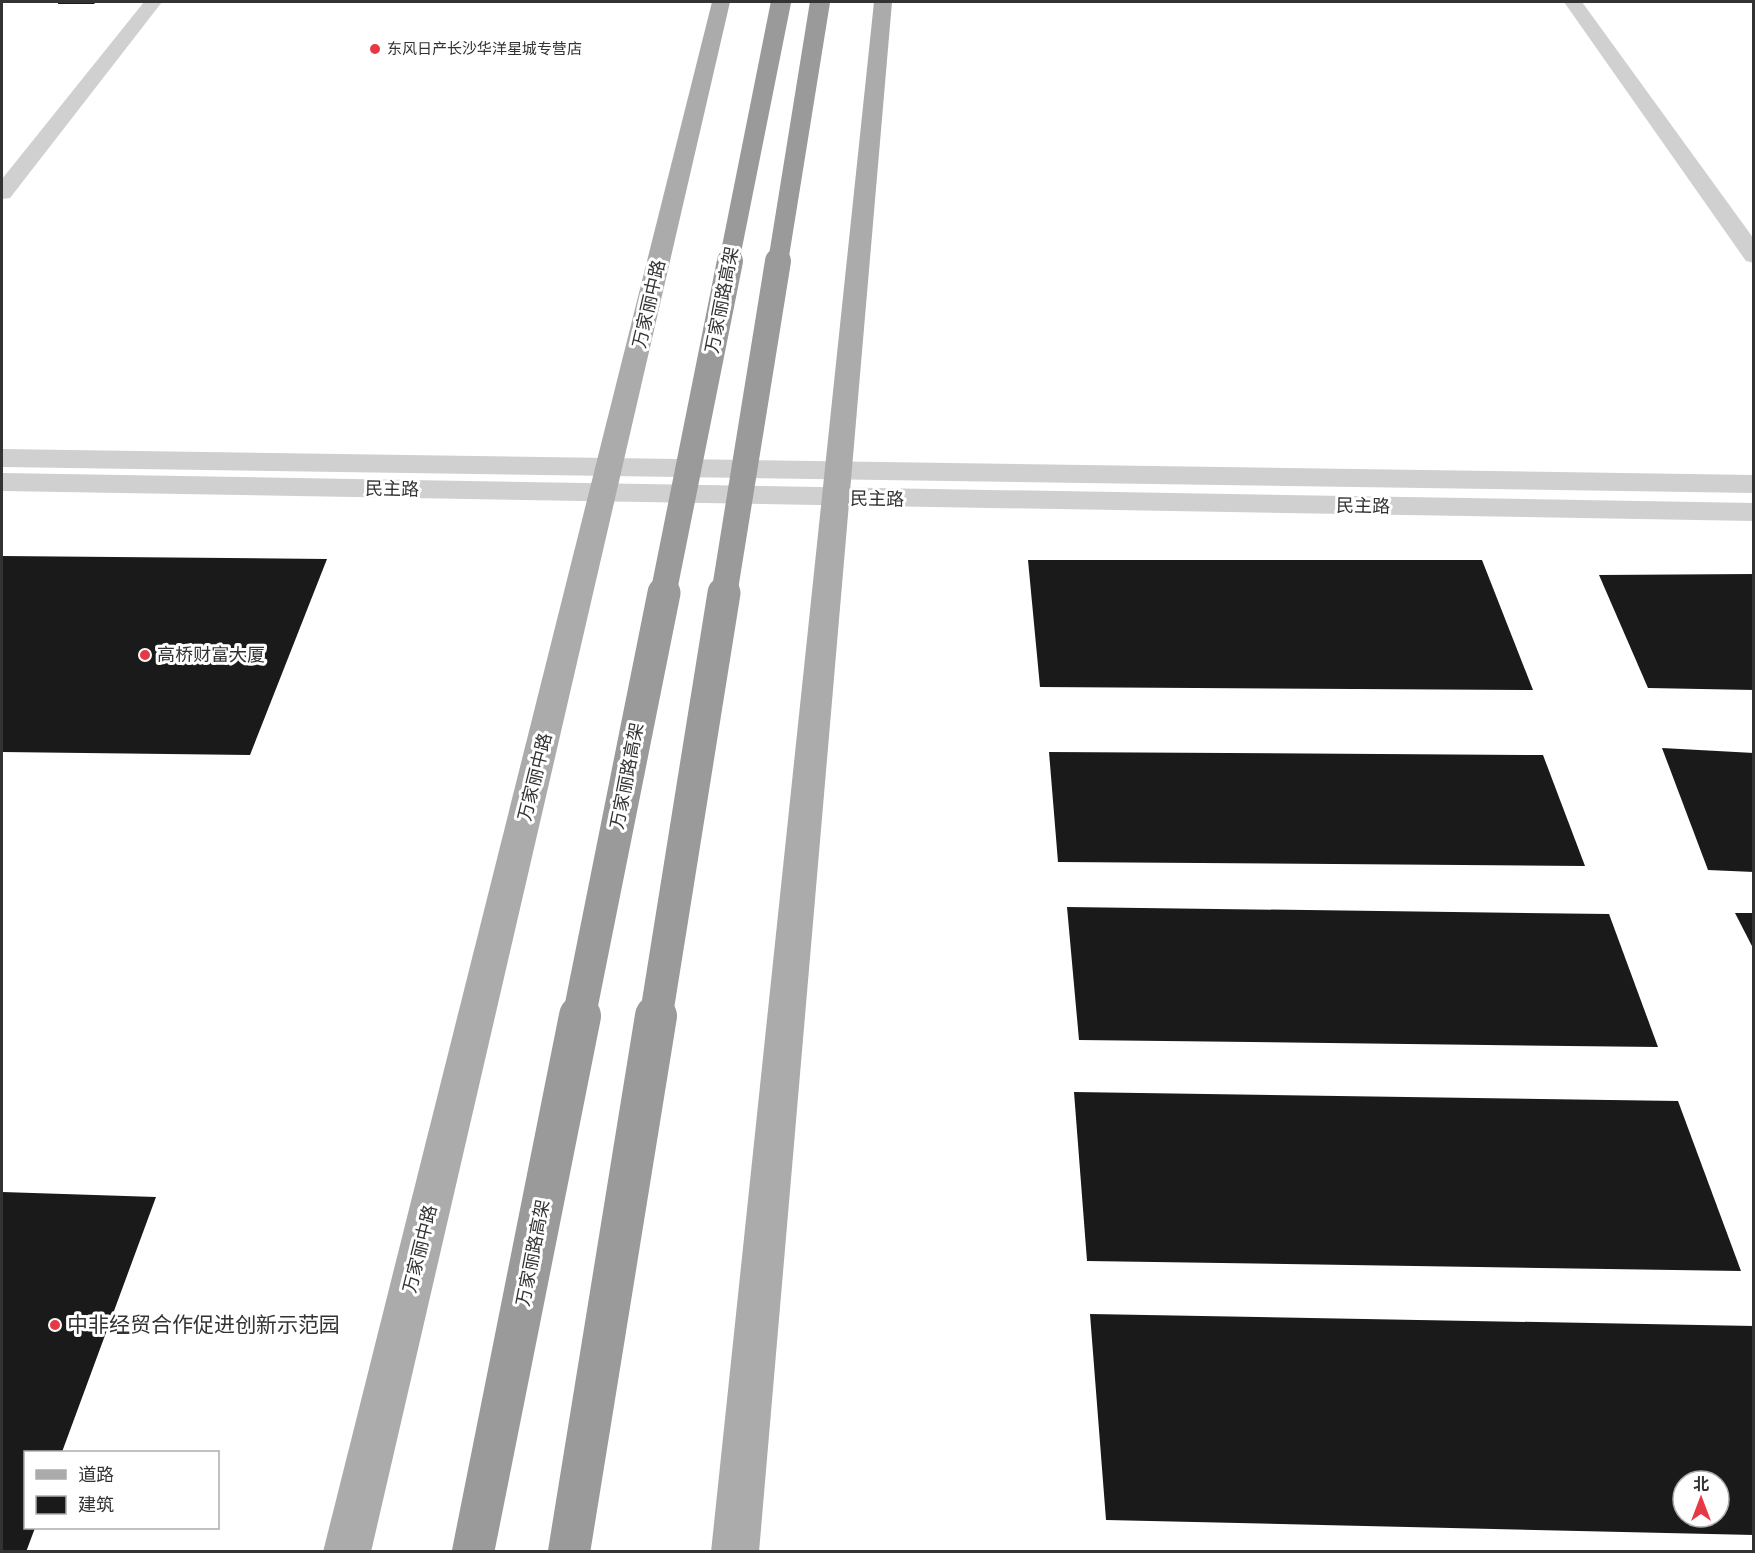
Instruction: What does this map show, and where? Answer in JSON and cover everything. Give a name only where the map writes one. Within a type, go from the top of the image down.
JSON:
[{"type":"highway","name":"万家丽路高架","points":[[473,1551],[782,2]]},
{"type":"highway","points":[[569,1551],[820,2]]},
{"type":"main road","name":"万家丽中路","points":[[346,1551],[721,2]]},
{"type":"main road","points":[[735,1551],[883,2]]},
{"type":"street","points":[[2,193],[153,2]]},
{"type":"street","points":[[1573,2],[1754,256]]},
{"type":"street","name":"民主路","points":[[2,458],[607,480],[1754,512]]},
{"type":"street","name":"民主路","points":[[2,482],[607,480]]},
{"type":"street","name":"民主路","points":[[837,485],[1754,484]]},
{"type":"building","points":[[58,2],[96,2],[94,4],[58,4]]},
{"type":"building","name":"高桥财富大厦","points":[[2,556],[327,559],[250,755],[2,752]]},
{"type":"building","points":[[1028,560],[1482,560],[1533,690],[1040,687]]},
{"type":"building","points":[[1754,574],[1754,690],[1648,688],[1599,575]]},
{"type":"building","points":[[1662,748],[1754,753],[1754,872],[1708,870]]},
{"type":"building","points":[[1049,752],[1543,755],[1585,866],[1058,862]]},
{"type":"building","points":[[1067,907],[1609,914],[1658,1047],[1079,1040]]},
{"type":"building","points":[[1735,913],[1754,913],[1754,950]]},
{"type":"building","points":[[1074,1092],[1678,1101],[1741,1271],[1087,1261]]},
{"type":"building","name":"中非经贸合作促进创新示范园","points":[[2,1192],[156,1197],[62,1451],[24,1451],[24,1529],[35,1529],[26,1552],[2,1552]]},
{"type":"building","points":[[1090,1314],[1754,1326],[1754,1535],[1106,1520]]},
{"type":"place","name":"东风日产长沙华洋星城专营店","points":[[375,49]]},
{"type":"place","name":"高桥财富大厦","points":[[145,655]]},
{"type":"place","name":"中非经贸合作促进创新示范园","points":[[55,1325]]}]
